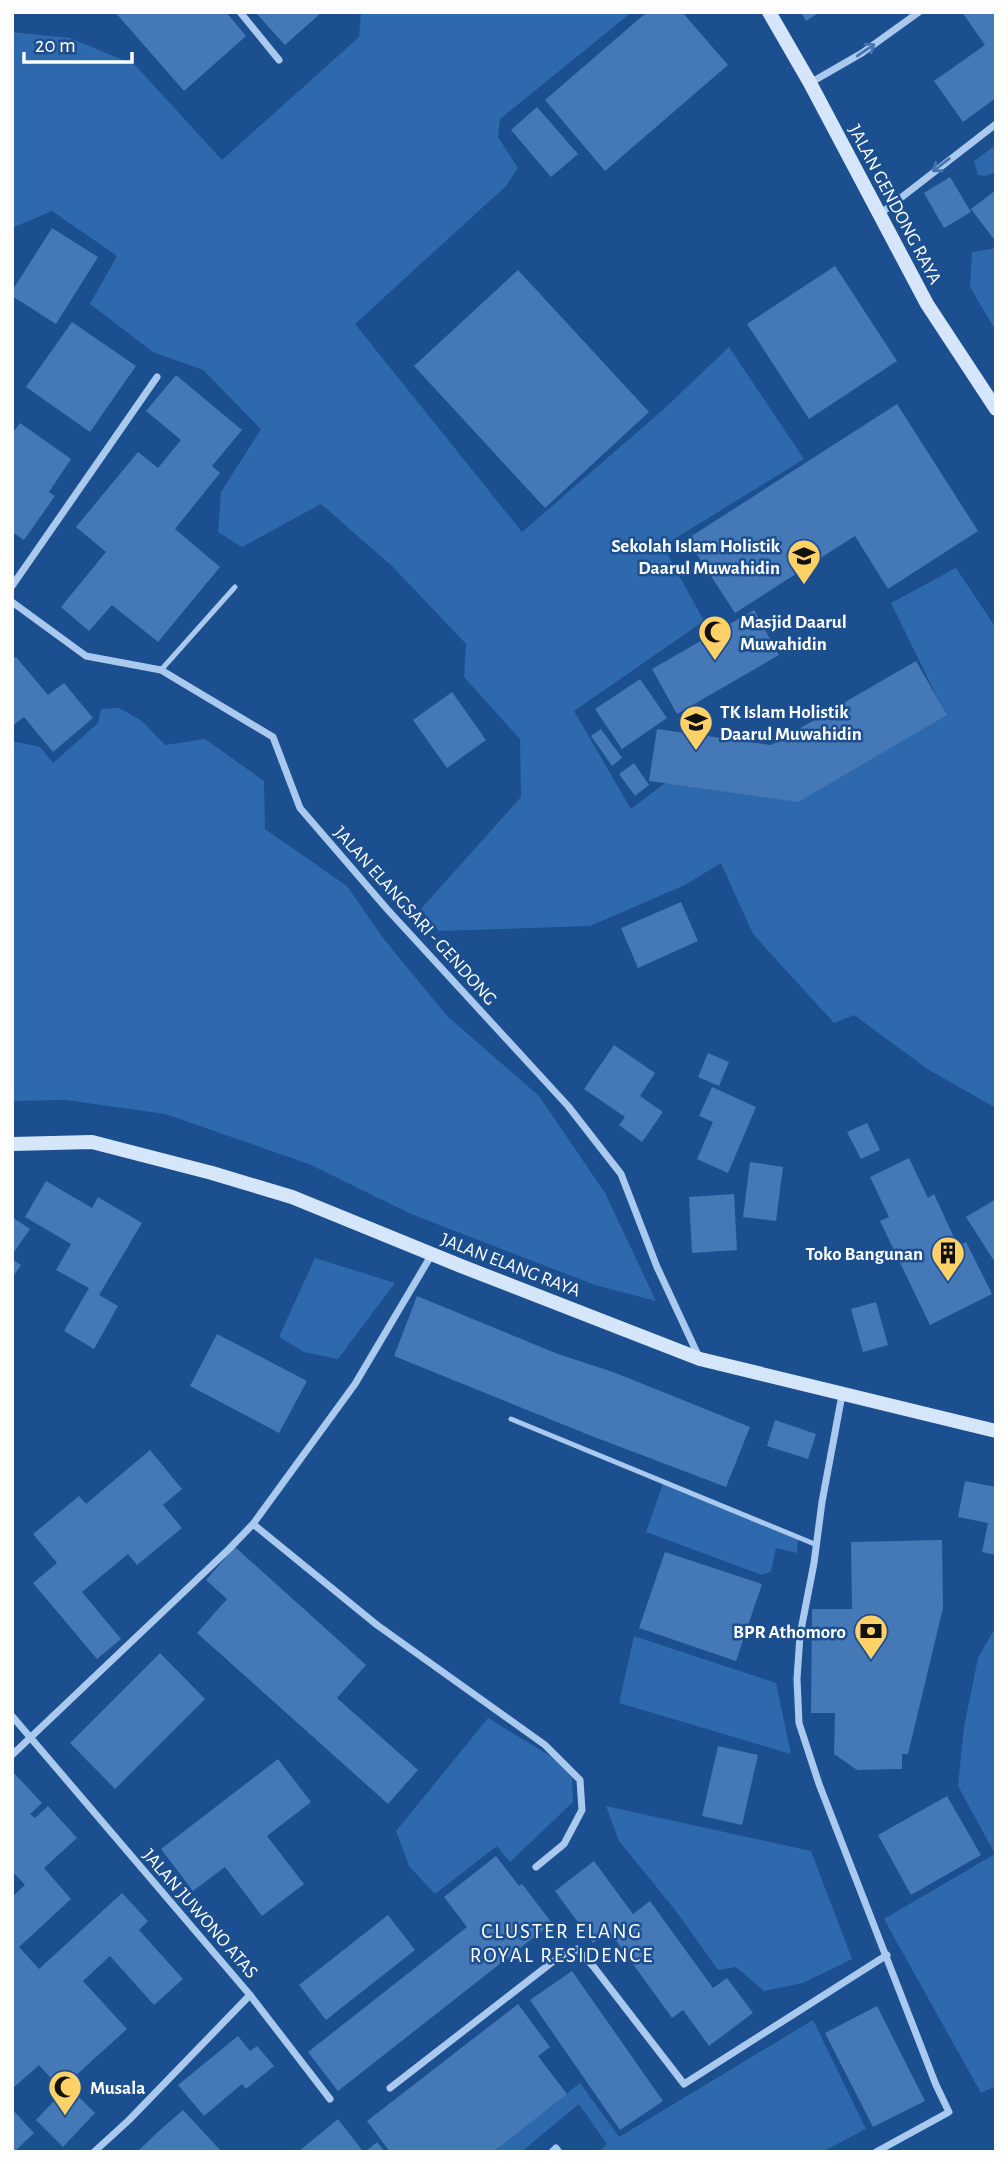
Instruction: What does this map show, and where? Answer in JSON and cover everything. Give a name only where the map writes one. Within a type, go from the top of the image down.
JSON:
[{"type":"main road","name":"JALAN GENDONG RAYA","points":[[769,12],[810,83],[927,304],[996,409]]},
{"type":"main road","name":"JALAN ELANG RAYA","points":[[12,1144],[92,1142],[292,1196],[700,1359],[996,1431]]},
{"type":"street","points":[[240,12],[279,60]]},
{"type":"street","points":[[810,83],[862,53],[919,12]]},
{"type":"street","points":[[880,214],[996,124]]},
{"type":"street","points":[[12,586],[157,377]]},
{"type":"street","name":"JALAN ELANGSARI - GENDONG","points":[[12,602],[86,656],[161,670],[274,737],[300,808],[387,909],[568,1106],[621,1174],[657,1268],[700,1359]]},
{"type":"street","points":[[12,1755],[253,1524],[355,1384],[432,1254]]},
{"type":"street","points":[[842,1395],[800,1635],[797,1679],[800,1723],[819,1784],[936,2085],[949,2112],[876,2152]]},
{"type":"street","points":[[253,1524],[377,1625],[545,1745],[580,1780],[582,1810],[564,1844],[536,1867]]},
{"type":"street","name":"JALAN JUWONO ATAS","points":[[12,1716],[250,1994],[129,2120],[94,2152]]},
{"type":"street","points":[[390,2088],[555,1960],[577,1949],[684,2084],[887,1955]]},
{"type":"street","points":[[250,1994],[330,2099]]},
{"type":"street","points":[[552,2152],[556,2148],[559,2152]]},
{"type":"lane","points":[[161,670],[235,587]]},
{"type":"lane","points":[[511,1419],[817,1545]]},
{"type":"shaded area","points":[[361,12],[632,12],[500,119],[498,137],[518,168],[506,186],[355,324],[522,532],[665,408],[729,347],[804,459],[663,546],[704,621],[574,711],[631,809],[665,783],[946,715],[891,603],[956,568],[996,628],[996,1108],[929,1070],[854,1015],[834,1023],[753,934],[721,863],[685,885],[590,926],[439,931],[421,909],[521,797],[520,739],[464,677],[466,644],[392,566],[321,504],[242,547],[218,532],[221,492],[261,429],[203,370],[153,352],[90,304],[117,256],[52,211],[12,228],[12,32],[70,38],[135,65],[222,160],[359,37]]},
{"type":"shaded area","points":[[996,145],[996,172],[986,176],[978,175],[974,161]]},
{"type":"shaded area","points":[[996,248],[996,331],[970,287],[972,252]]},
{"type":"shaded area","points":[[119,708],[142,721],[165,745],[205,739],[264,781],[265,829],[347,886],[383,938],[447,1016],[539,1096],[605,1193],[656,1301],[595,1285],[411,1214],[309,1164],[165,1114],[66,1100],[12,1101],[12,741],[40,747],[53,763],[98,723],[101,709]]},
{"type":"shaded area","points":[[315,1258],[395,1283],[338,1359],[304,1352],[279,1337]]},
{"type":"shaded area","points":[[664,1481],[798,1536],[797,1553],[776,1548],[771,1571],[762,1575],[646,1532]]},
{"type":"shaded area","points":[[996,1626],[996,2086],[981,2093],[884,1919],[995,1854],[958,1786],[964,1727],[978,1658]]},
{"type":"shaded area","points":[[634,1636],[776,1683],[791,1754],[619,1703]]},
{"type":"shaded area","points":[[488,1718],[557,1760],[572,1778],[573,1802],[510,1862],[497,1846],[435,1894],[409,1866],[396,1831]]},
{"type":"shaded area","points":[[606,1806],[811,1851],[852,1959],[803,1983],[764,1991],[736,1967],[718,1970],[676,1911],[619,1841]]},
{"type":"shaded area","points":[[813,2020],[866,2129],[822,2152],[598,2152],[607,2144],[579,2104],[521,2152],[493,2152],[580,2083],[619,2137]]},
{"type":"building","points":[[115,12],[226,12],[246,36],[184,91]]},
{"type":"building","points":[[255,12],[322,12],[285,45]]},
{"type":"building","points":[[647,12],[682,12],[728,65],[605,171],[545,100]]},
{"type":"building","points":[[801,12],[820,12],[806,21]]},
{"type":"building","points":[[962,12],[996,12],[996,98],[963,122],[934,81],[985,45]]},
{"type":"building","points":[[537,107],[578,154],[551,177],[511,130]]},
{"type":"building","points":[[950,177],[971,212],[944,228],[924,193]]},
{"type":"building","points":[[996,190],[996,242],[971,209]]},
{"type":"building","points":[[52,228],[98,257],[56,324],[12,296],[12,291]]},
{"type":"building","points":[[835,266],[897,361],[809,419],[747,324]]},
{"type":"building","points":[[518,270],[649,412],[545,508],[414,366]]},
{"type":"building","points":[[72,322],[136,366],[90,432],[26,387]]},
{"type":"building","points":[[176,375],[242,430],[212,466],[220,473],[175,529],[220,567],[158,642],[112,605],[89,631],[61,607],[106,552],[76,527],[138,452],[158,468],[181,440],[146,411]]},
{"type":"building","points":[[897,404],[978,531],[888,589],[855,536],[735,613],[687,539]]},
{"type":"building","points":[[20,423],[71,459],[49,492],[55,496],[24,540],[12,532],[12,434]]},
{"type":"building","name":"Masjid Daarul Muwahidin","points":[[754,610],[779,655],[677,714],[652,669]]},
{"type":"building","points":[[16,657],[48,695],[64,683],[93,718],[53,752],[24,717],[12,726],[12,660]]},
{"type":"building","points":[[916,661],[947,715],[798,802],[649,781],[657,729],[771,745]]},
{"type":"building","points":[[640,679],[667,718],[622,749],[595,709]]},
{"type":"building","points":[[452,692],[486,740],[447,768],[413,720]]},
{"type":"building","points":[[601,729],[622,758],[612,766],[591,736]]},
{"type":"building","points":[[634,763],[649,785],[635,796],[619,774]]},
{"type":"building","points":[[681,902],[698,941],[638,968],[621,928]]},
{"type":"building","points":[[614,1045],[655,1073],[640,1096],[663,1112],[642,1142],[619,1125],[625,1117],[584,1089]]},
{"type":"building","points":[[708,1053],[729,1062],[719,1086],[698,1077]]},
{"type":"building","points":[[712,1087],[756,1107],[728,1173],[697,1159],[713,1122],[699,1116]]},
{"type":"building","points":[[867,1123],[880,1150],[861,1159],[847,1132]]},
{"type":"building","points":[[909,1158],[928,1198],[934,1194],[958,1246],[966,1242],[992,1294],[930,1325],[880,1221],[889,1217],[870,1177]]},
{"type":"building","points":[[750,1162],[783,1167],[776,1221],[743,1217]]},
{"type":"building","points":[[46,1181],[92,1208],[98,1197],[142,1223],[99,1295],[118,1306],[94,1349],[64,1331],[89,1288],[56,1270],[71,1244],[25,1217]]},
{"type":"building","points":[[734,1194],[737,1250],[692,1253],[689,1197]]},
{"type":"building","points":[[996,1199],[996,1264],[966,1217]]},
{"type":"building","points":[[12,1217],[30,1229],[12,1255]]},
{"type":"building","points":[[12,1259],[21,1265],[12,1278]]},
{"type":"building","points":[[417,1296],[558,1354],[613,1372],[750,1427],[726,1487],[394,1356]]},
{"type":"building","points":[[876,1302],[888,1345],[863,1352],[851,1309]]},
{"type":"building","points":[[217,1334],[307,1381],[279,1433],[190,1386]]},
{"type":"building","points":[[775,1420],[816,1434],[808,1459],[767,1446]]},
{"type":"building","points":[[150,1450],[182,1489],[163,1505],[182,1528],[137,1565],[128,1554],[82,1592],[121,1639],[97,1659],[33,1583],[57,1563],[33,1534],[79,1496],[86,1504]]},
{"type":"building","points":[[965,1481],[996,1487],[996,1555],[982,1552],[988,1523],[958,1517]]},
{"type":"building","name":"BPR Athomoro","points":[[942,1540],[943,1608],[908,1754],[902,1754],[902,1769],[857,1770],[834,1754],[835,1713],[811,1713],[812,1609],[852,1609],[851,1542]]},
{"type":"building","points":[[235,1547],[366,1665],[337,1698],[418,1770],[388,1804],[197,1633],[227,1599],[206,1580]]},
{"type":"building","points":[[665,1552],[762,1584],[736,1661],[639,1628]]},
{"type":"building","points":[[160,1653],[205,1699],[115,1789],[70,1743]]},
{"type":"building","points":[[718,1746],[758,1755],[742,1825],[702,1816]]},
{"type":"building","points":[[278,1759],[311,1802],[267,1836],[304,1884],[262,1916],[225,1867],[193,1891],[161,1849]]},
{"type":"building","points":[[12,1771],[42,1803],[30,1814],[35,1818],[48,1806],[77,1838],[44,1868],[71,1899],[19,1947],[39,1969],[122,1893],[148,1921],[139,1930],[183,1979],[154,2005],[110,1956],[83,1981],[127,2029],[61,2089],[39,2065],[12,2089],[12,1897],[25,1885],[12,1871]]},
{"type":"building","points":[[947,1796],[981,1855],[911,1895],[878,1835]]},
{"type":"building","points":[[496,1856],[552,1923],[338,2091],[308,2052],[467,1927],[444,1897]]},
{"type":"building","points":[[594,1861],[633,1914],[650,1901],[713,1988],[727,1978],[753,2013],[709,2046],[683,2010],[672,2018],[609,1931],[593,1943],[555,1891]]},
{"type":"building","points":[[388,1915],[415,1950],[326,2020],[299,1985]]},
{"type":"building","points":[[572,1971],[663,2101],[620,2130],[530,2000]]},
{"type":"building","points":[[518,2004],[550,2047],[538,2056],[567,2094],[493,2152],[390,2152],[367,2121]]},
{"type":"building","points":[[877,2006],[925,2101],[873,2127],[825,2033]]},
{"type":"building","points":[[238,2036],[250,2051],[257,2046],[274,2066],[246,2089],[242,2084],[204,2116],[178,2085]]},
{"type":"building","name":"Musala","points":[[68,2086],[95,2113],[63,2147],[36,2120]]},
{"type":"building","points":[[12,2109],[34,2133],[14,2152],[12,2152]]},
{"type":"building","points":[[183,2110],[222,2152],[137,2152],[160,2130]]},
{"type":"building","points":[[338,2119],[362,2150],[360,2152],[298,2152]]},
{"type":"building","points":[[377,2142],[385,2152],[365,2152]]},
{"type":"place","name":"Sekolah Islam Holistik Daarul Muwahidin","points":[[804,586]]},
{"type":"place","name":"Masjid Daarul Muwahidin","points":[[715,662]]},
{"type":"place","name":"TK Islam Holistik Daarul Muwahidin","points":[[696,752]]},
{"type":"place","name":"Toko Bangunan","points":[[948,1283]]},
{"type":"place","name":"BPR Athomoro","points":[[871,1661]]},
{"type":"place","name":"Musala","points":[[65,2117]]},
{"type":"district","name":"CLUSTER ELANG ROYAL RESIDENCE","points":[[562,1943]]}]
